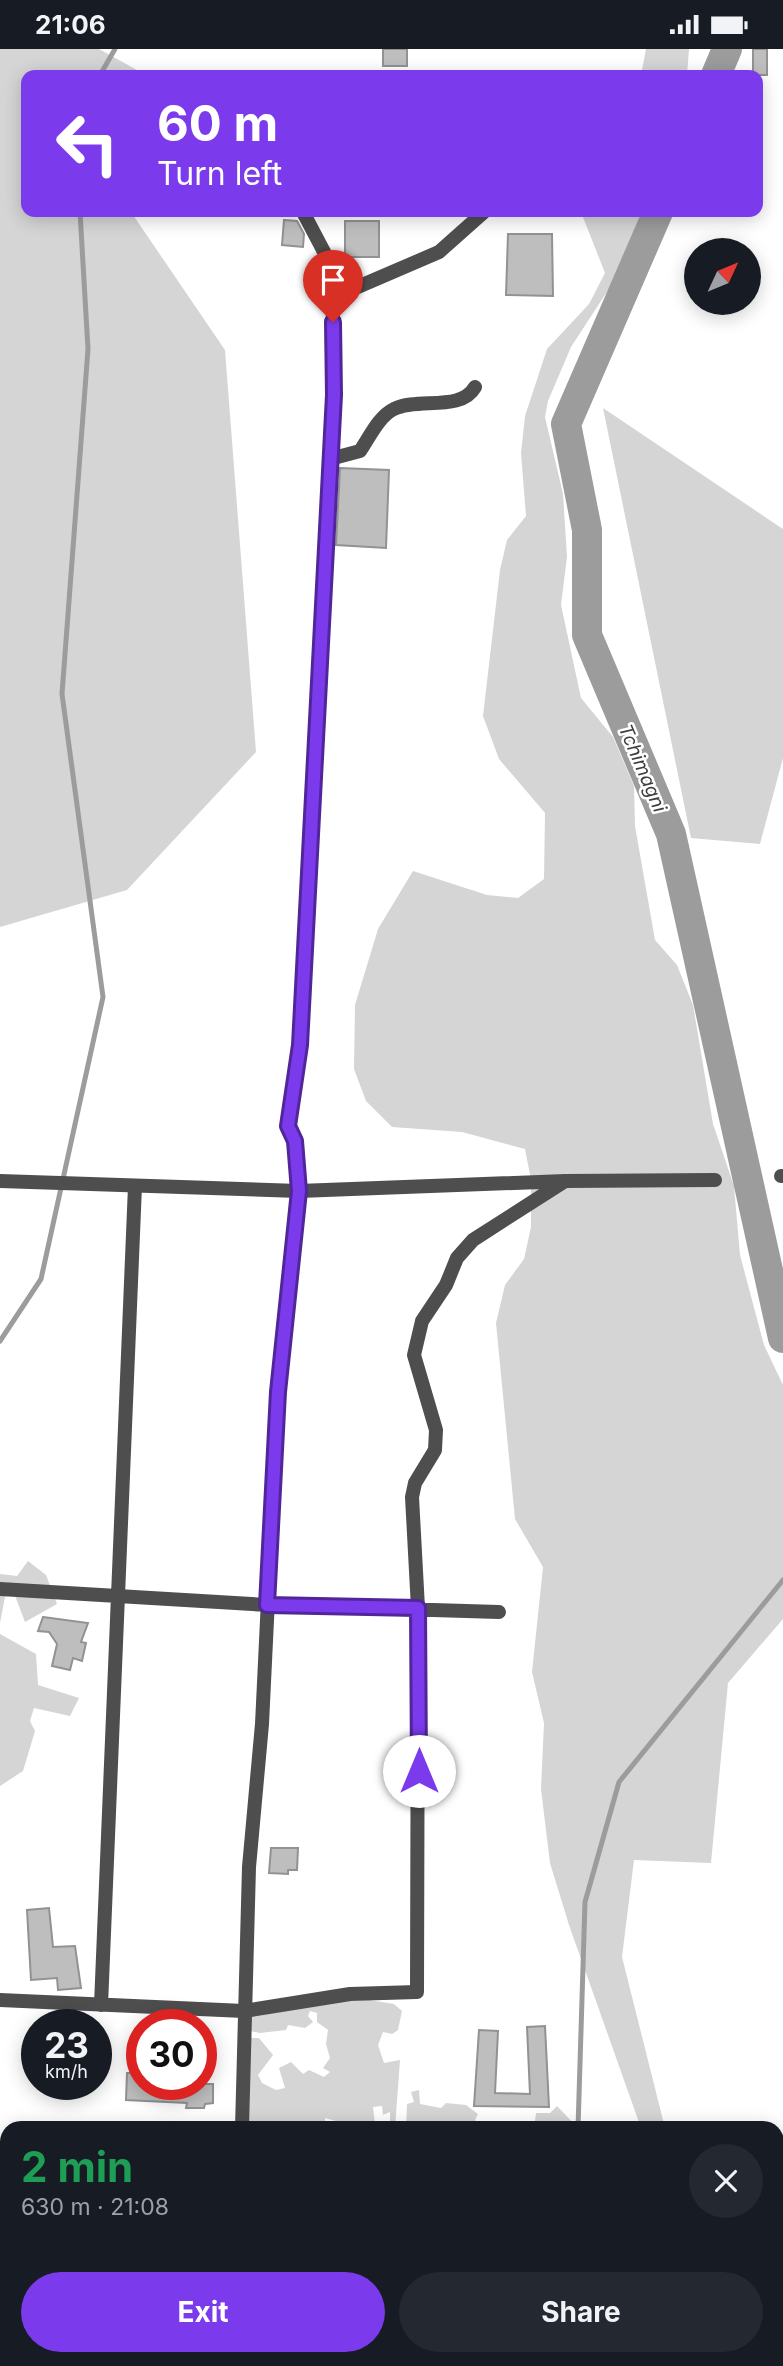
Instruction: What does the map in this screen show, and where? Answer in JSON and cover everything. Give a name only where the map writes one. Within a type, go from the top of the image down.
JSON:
[{"type":"street","points":[[242,2121],[249,1867],[262,1724],[278,1392],[299,1191],[295,1141],[288,1126],[300,1045],[334,395],[332,267],[306,217]]},
{"type":"street","points":[[332,298],[439,252],[478,217]]},
{"type":"street","points":[[330,459],[360,451],[382,418],[393,409],[418,402],[461,400],[469,397],[475,387]]},
{"type":"street","points":[[0,1181],[299,1191],[565,1181],[715,1180]]},
{"type":"street","points":[[0,2000],[244,2011],[350,1994],[415,1994],[420,1989],[418,1608],[412,1497],[415,1483],[435,1450],[436,1430],[414,1355],[418,1333],[446,1285],[457,1258],[473,1240],[565,1181]]},
{"type":"street","points":[[101,2005],[135,1186]]},
{"type":"street","points":[[0,1589],[267,1605],[499,1612]]},
{"type":"shaded area","points":[[0,49],[99,49],[137,70],[21,70],[21,217],[134,217],[225,350],[256,752],[127,890],[0,927]]},
{"type":"shaded area","points":[[646,49],[689,49],[687,70],[642,70]]},
{"type":"shaded area","points":[[583,217],[645,217],[629,258],[571,347],[548,401],[545,417],[563,494],[567,557],[561,605],[581,698],[613,737],[634,786],[635,826],[655,940],[677,965],[693,1005],[713,1124],[734,1186],[740,1255],[764,1345],[783,1385],[783,1619],[728,1683],[711,1863],[634,1860],[622,1957],[663,2121],[639,2121],[569,1925],[550,1863],[541,1789],[544,1723],[532,1672],[543,1567],[515,1519],[496,1323],[505,1285],[524,1259],[531,1227],[531,1180],[525,1149],[462,1132],[392,1127],[366,1101],[354,1069],[355,1005],[378,929],[413,871],[487,895],[518,898],[544,879],[545,813],[499,759],[483,716],[500,570],[507,540],[526,516],[521,453],[525,416],[547,349],[589,304],[605,273]]},
{"type":"shaded area","points":[[603,408],[783,529],[783,758],[760,844],[691,838]]},
{"type":"shaded area","points":[[28,1561],[46,1575],[57,1604],[25,1622],[14,1593],[5,1597],[0,1623],[0,1574],[17,1576]]},
{"type":"shaded area","points":[[0,1634],[36,1654],[38,1685],[79,1698],[70,1716],[34,1708],[30,1721],[35,1731],[23,1771],[0,1786]]},
{"type":"shaded area","points":[[369,2000],[394,2004],[402,2011],[398,2030],[392,2034],[383,2032],[378,2045],[384,2063],[400,2060],[396,2121],[390,2121],[390,2112],[383,2115],[382,2106],[373,2107],[375,2121],[336,2121],[325,2118],[325,2121],[249,2121],[250,2038],[259,2038],[273,2055],[258,2075],[262,2083],[276,2090],[285,2088],[279,2068],[291,2062],[303,2074],[309,2070],[324,2077],[330,2072],[323,2068],[330,2058],[326,2044],[328,2030],[317,2022],[317,2013],[310,2011],[308,2016],[313,2022],[305,2028],[288,2025],[286,2030],[260,2033],[250,2031],[247,2015],[310,2003]]},
{"type":"shaded area","points":[[419,2090],[420,2104],[441,2108],[446,2103],[466,2105],[478,2114],[476,2121],[406,2121],[407,2104],[414,2102],[411,2092]]},
{"type":"shaded area","points":[[557,2106],[571,2121],[535,2121],[536,2113],[550,2113]]},
{"type":"building","points":[[383,49],[407,49],[407,66],[383,66]]},
{"type":"building","points":[[753,49],[767,49],[767,75],[763,75],[763,70],[753,70]]},
{"type":"building","points":[[284,220],[297,221],[304,234],[303,247],[282,245]]},
{"type":"building","points":[[345,221],[379,221],[379,257],[345,257]]},
{"type":"building","points":[[508,234],[552,234],[553,296],[506,295]]},
{"type":"building","points":[[340,468],[389,470],[386,548],[336,545]]},
{"type":"building","points":[[43,1617],[88,1623],[81,1642],[86,1643],[82,1661],[73,1658],[70,1670],[52,1666],[57,1644],[49,1632],[38,1631]]},
{"type":"building","points":[[271,1848],[298,1848],[297,1870],[288,1870],[288,1874],[269,1873]]},
{"type":"building","points":[[49,1908],[53,1947],[75,1946],[81,1988],[58,1990],[57,1978],[31,1980],[27,1910]]},
{"type":"building","points":[[545,2026],[549,2107],[474,2106],[479,2030],[498,2031],[495,2093],[530,2094],[527,2027]]},
{"type":"building","points":[[126,2100],[213,2100],[213,2103],[205,2104],[204,2108],[186,2108],[187,2103]]},
{"type":"waterway","points":[[103,70],[115,49]]},
{"type":"waterway","name":"Tchimagni","points":[[718,70],[727,49]]},
{"type":"waterway","points":[[0,1341],[41,1279],[103,997],[62,694],[88,349],[80,217]]},
{"type":"waterway","name":"Tchimagni","points":[[656,217],[566,424],[587,530],[587,635],[671,834],[783,1338]]},
{"type":"waterway","points":[[578,2121],[585,1902],[619,1782],[783,1580]]},
{"type":"route","points":[[333,322],[334,395],[300,1045],[288,1126],[295,1141],[299,1191],[278,1392],[267,1605],[418,1608],[419,1771]]}]
